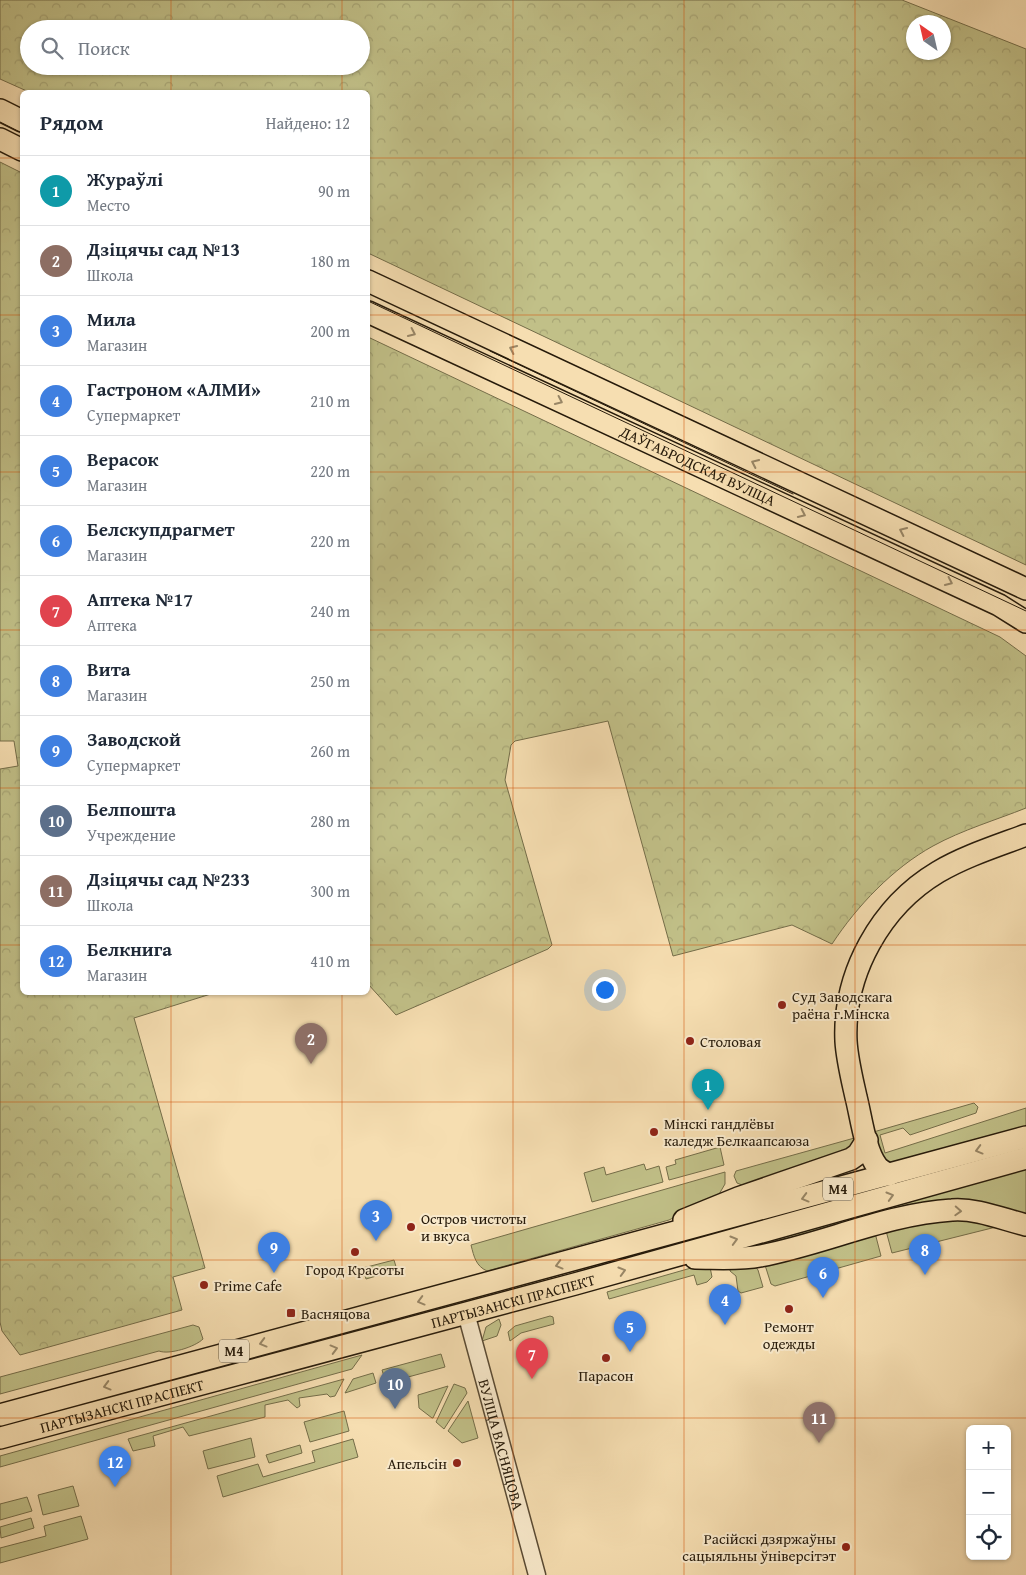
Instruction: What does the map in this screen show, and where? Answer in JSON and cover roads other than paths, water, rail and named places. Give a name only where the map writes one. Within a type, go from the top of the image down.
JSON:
[{"type":"main road","points":[[0,110],[20,120]]},
{"type":"main road","points":[[0,139],[20,149]]},
{"type":"main road","name":"ДАЎГАБРОДСКАЯ ВУЛІЦА","points":[[370,282],[1026,589]]},
{"type":"main road","name":"ДАЎГАБРОДСКАЯ ВУЛІЦА","points":[[370,313],[999,605],[1026,622]]},
{"type":"main road","points":[[889,1175],[877,1167],[867,1140],[855,1092],[846,1040],[849,998],[859,964],[870,943],[890,914],[925,881],[956,863],[1026,835]]},
{"type":"main road","name":"ПАРТЫЗАНСКІ ПРАСПЕКТ","points":[[0,1415],[1026,1137]]},
{"type":"main road","points":[[649,1240],[712,1207],[851,1159],[858,1154],[867,1140]]},
{"type":"main road","name":"ПАРТЫЗАНСКІ ПРАСПЕКТ","points":[[0,1438],[670,1258],[1026,1158]]},
{"type":"main road","points":[[670,1258],[759,1256],[887,1222],[953,1210],[978,1212],[1026,1225]]},
{"type":"main road","points":[[466,1313],[468,1289]]},
{"type":"street","name":"ВУЛІЦА ВАСНЯЦОВА","points":[[466,1313],[537,1575]]},
{"type":"tram line","points":[[0,122],[20,132]]},
{"type":"tram line","points":[[370,302],[1026,611]]},
{"type":"tram line","points":[[490,351],[793,494]]},
{"type":"place","name":"Суд Заводскага раёна г.Мінска","points":[[782,1005]]},
{"type":"place","name":"Столовая","points":[[690,1041]]},
{"type":"place","name":"Дзіцячы сад №13","points":[[311,1064]]},
{"type":"place","name":"Жураўлі","points":[[708,1110]]},
{"type":"place","name":"Мінскі гандлёвы каледж Белкаапсаюза","points":[[654,1132]]},
{"type":"place","name":"Остров чистоты и вкуса","points":[[411,1227]]},
{"type":"place","name":"Мила","points":[[376,1241]]},
{"type":"place","name":"Город Красоты","points":[[355,1252]]},
{"type":"place","name":"Заводской","points":[[274,1273]]},
{"type":"place","name":"Вита","points":[[925,1275]]},
{"type":"place","name":"Prime Cafe","points":[[204,1285]]},
{"type":"place","name":"Белскупдрагмет","points":[[823,1298]]},
{"type":"place","name":"Ремонт одежды","points":[[789,1309]]},
{"type":"place","name":"Васняцова","points":[[291,1313]]},
{"type":"place","name":"Гастроном «АЛМИ»","points":[[725,1325]]},
{"type":"place","name":"Верасок","points":[[630,1352]]},
{"type":"place","name":"Парасон","points":[[606,1358]]},
{"type":"place","name":"Аптека №17","points":[[532,1379]]},
{"type":"place","name":"Белпошта","points":[[395,1409]]},
{"type":"place","name":"Дзіцячы сад №233","points":[[819,1443]]},
{"type":"place","name":"Апельсін","points":[[457,1463]]},
{"type":"place","name":"Белкнига","points":[[115,1487]]},
{"type":"place","name":"Расійскі дзяржаўны сацыяльны ўніверсітэт","points":[[846,1547]]}]
